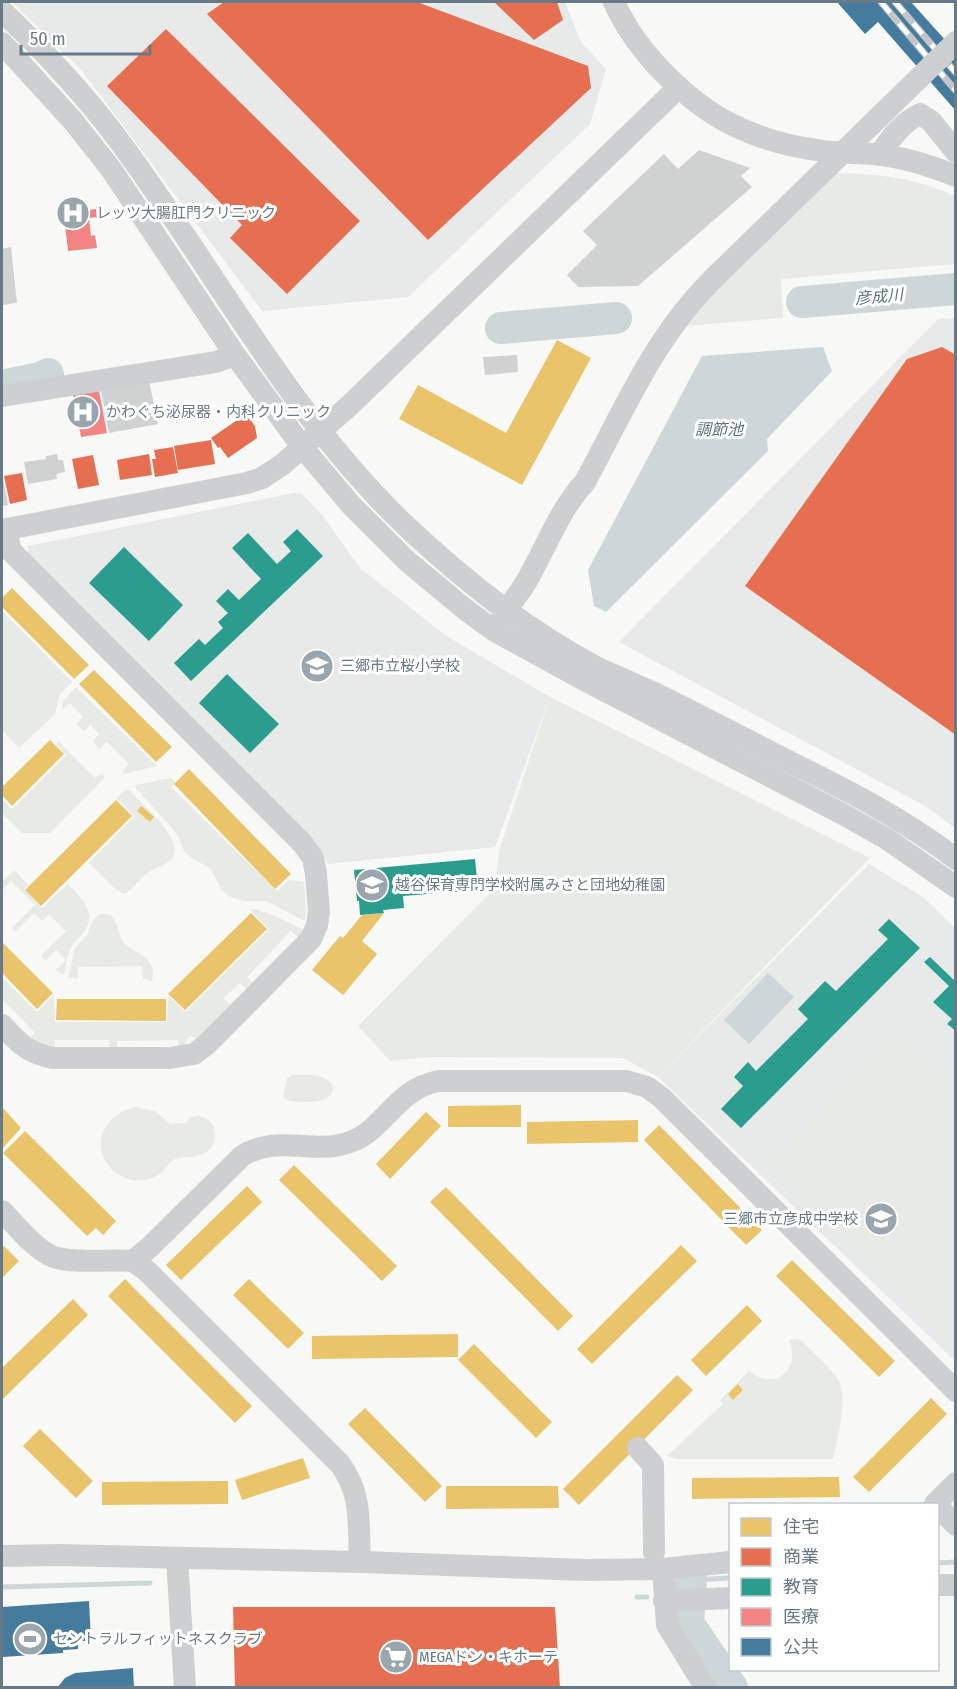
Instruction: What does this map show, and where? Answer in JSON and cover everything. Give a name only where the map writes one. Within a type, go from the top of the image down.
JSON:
[{"type":"street","points":[[614,2],[630,31],[679,87],[713,114],[733,125],[759,136],[818,151],[906,159],[956,176]]},
{"type":"street","points":[[2,11],[50,59],[118,140],[176,221],[204,267],[288,389],[321,431],[358,475],[404,523],[475,587],[555,643],[598,667],[853,793],[903,822],[956,859]]},
{"type":"street","points":[[495,631],[513,613],[522,588],[573,496],[585,482],[651,356],[679,315],[698,293],[956,42]]},
{"type":"street","points":[[2,43],[73,121],[111,169],[235,355],[303,448],[352,506],[407,561],[495,631],[839,812],[887,839],[956,886]]},
{"type":"street","points":[[2,1024],[24,1048],[34,1054],[52,1058],[170,1058],[194,1054],[207,1044],[311,939],[317,926],[319,912],[313,858],[302,843],[11,551],[3,529],[247,483],[262,478],[303,448],[350,405],[679,87]]},
{"type":"street","points":[[880,155],[887,144],[912,118],[920,114],[931,121],[956,152]]},
{"type":"street","points":[[2,396],[216,362],[235,355]]},
{"type":"street","points":[[133,1261],[242,1156],[255,1148],[269,1145],[332,1146],[346,1144],[360,1138],[406,1095],[426,1083],[439,1081],[626,1081],[647,1087],[662,1098],[956,1391]]},
{"type":"street","points":[[2,1211],[38,1247],[54,1257],[133,1261],[147,1271],[340,1464],[357,1494],[360,1562]]},
{"type":"street","points":[[638,1448],[653,1465],[658,1560],[666,1625],[706,1688]]},
{"type":"street","points":[[939,1503],[956,1483]]},
{"type":"street","points":[[939,1509],[956,1526]]},
{"type":"street","points":[[2,1556],[59,1555],[360,1562],[586,1570],[658,1560],[729,1562]]},
{"type":"street","points":[[177,1558],[185,1688]]},
{"type":"street","points":[[939,1585],[956,1585]]},
{"type":"street","points":[[663,1601],[729,1598]]},
{"type":"shaded area","points":[[12,2],[565,2],[581,42],[606,69],[590,124],[408,297],[262,311],[82,71]]},
{"type":"shaded area","points":[[834,173],[896,178],[955,196],[955,264],[781,279],[783,318],[686,326],[707,298]]},
{"type":"shaded area","points":[[955,318],[955,828],[927,807],[619,642],[938,319]]},
{"type":"shaded area","name":"三郷市立桜小学校","points":[[294,493],[302,494],[323,516],[360,568],[445,635],[550,697],[495,847],[328,864],[319,848],[28,557],[28,546]]},
{"type":"shaded area","points":[[2,611],[72,682],[60,694],[55,714],[19,748],[2,730]]},
{"type":"shaded area","points":[[76,687],[157,766],[123,774],[122,772],[129,764],[107,742],[99,749],[93,741],[99,734],[91,725],[84,731],[76,724],[83,717],[70,703],[62,710],[63,701]]},
{"type":"shaded area","points":[[550,697],[870,858],[658,1077],[623,1058],[429,1057],[390,1061],[358,1026],[494,889],[500,848]]},
{"type":"shaded area","points":[[59,742],[95,778],[101,774],[105,777],[50,833],[22,833],[2,813],[2,799],[12,809],[66,755],[56,744]]},
{"type":"shaded area","points":[[171,778],[175,782],[171,787],[277,891],[289,880],[304,882],[305,921],[266,901],[243,901],[228,896],[222,890],[210,868],[184,851],[177,834],[135,787]]},
{"type":"shaded area","points":[[129,790],[160,821],[175,849],[171,860],[149,872],[125,894],[116,890],[89,863],[134,816],[116,798]]},
{"type":"shaded area","name":"三郷市立彦成中学校","points":[[869,864],[923,897],[955,928],[955,1361],[658,1077]]},
{"type":"shaded area","points":[[14,870],[28,885],[24,889],[42,908],[68,884],[89,912],[88,925],[71,947],[64,975],[56,970],[66,960],[56,950],[46,960],[41,956],[66,931],[49,914],[42,921],[34,913],[16,931],[12,928],[35,905],[11,881],[2,890],[2,882]]},
{"type":"shaded area","points":[[256,909],[306,931],[300,939],[291,931],[247,977],[255,986],[248,991],[240,983],[224,998],[231,1006],[198,1038],[190,1036],[186,1046],[178,1050],[178,1040],[117,1041],[117,1050],[110,1050],[109,1040],[55,1040],[55,1050],[27,1040],[35,1033],[2,999],[2,977],[37,1012],[54,995],[55,1022],[167,1022],[168,997],[185,1012],[269,929],[250,910]]},
{"type":"shaded area","points":[[100,914],[111,916],[123,941],[149,962],[153,974],[152,981],[143,979],[142,966],[78,967],[78,979],[68,977],[75,948],[87,935],[93,920]]},
{"type":"shaded area","points":[[900,1027],[943,1070],[955,1070],[955,1351],[768,1166]]},
{"type":"shaded area","points":[[292,1075],[311,1075],[326,1079],[332,1085],[331,1094],[315,1102],[287,1100],[283,1097],[287,1078]]},
{"type":"shaded area","points":[[136,1107],[155,1111],[170,1124],[185,1123],[192,1117],[205,1118],[215,1131],[210,1149],[198,1156],[175,1159],[160,1173],[145,1180],[131,1180],[118,1175],[108,1165],[103,1155],[102,1137],[111,1121],[126,1110]]},
{"type":"shaded area","points":[[789,1340],[802,1341],[826,1365],[835,1375],[841,1387],[841,1418],[833,1459],[677,1459],[667,1456],[723,1404],[720,1400],[749,1371],[768,1379],[783,1375],[791,1360],[792,1351]]},
{"type":"water","name":"調節池","points":[[823,347],[832,371],[767,439],[768,451],[606,612],[594,606],[588,570],[702,356]]},
{"type":"water","points":[[768,973],[794,997],[749,1044],[724,1020]]},
{"type":"building: 住宅","points":[[557,340],[591,358],[522,485],[399,419],[418,385],[506,433]]},
{"type":"building: 住宅","points":[[12,588],[89,665],[74,679],[2,607],[2,598]]},
{"type":"building: 住宅","points":[[94,670],[172,747],[156,762],[79,684]]},
{"type":"building: 住宅","points":[[50,740],[64,754],[12,806],[2,795],[2,787]]},
{"type":"building: 住宅","points":[[189,769],[291,874],[275,889],[174,784]]},
{"type":"building: 住宅","points":[[116,800],[132,816],[41,906],[25,890]]},
{"type":"building: 住宅","points":[[141,806],[154,817],[150,822],[137,811]]},
{"type":"building: 住宅","points":[[251,913],[267,929],[185,1010],[168,994]]},
{"type":"building: 住宅","points":[[384,913],[362,941],[377,954],[343,995],[312,970],[340,936],[343,938],[362,915]]},
{"type":"building: 住宅","points":[[2,942],[53,993],[37,1009],[2,973]]},
{"type":"building: 住宅","points":[[57,999],[166,999],[166,1021],[56,1020]]},
{"type":"building: 住宅","points":[[521,1105],[521,1127],[448,1127],[448,1106]]},
{"type":"building: 住宅","points":[[2,1107],[21,1128],[2,1149]]},
{"type":"building: 住宅","points":[[426,1112],[441,1126],[390,1179],[376,1164]]},
{"type":"building: 住宅","points":[[638,1120],[638,1142],[527,1144],[527,1122]]},
{"type":"building: 住宅","points":[[659,1125],[762,1230],[746,1245],[644,1140]]},
{"type":"building: 住宅","points":[[25,1131],[116,1221],[103,1235],[96,1228],[87,1236],[3,1153]]},
{"type":"building: 住宅","points":[[294,1165],[397,1266],[382,1281],[279,1180]]},
{"type":"building: 住宅","points":[[247,1186],[262,1202],[181,1280],[166,1265]]},
{"type":"building: 住宅","points":[[446,1187],[573,1316],[558,1331],[430,1202]]},
{"type":"building: 住宅","points":[[681,1245],[697,1261],[592,1364],[577,1349]]},
{"type":"building: 住宅","points":[[4,1246],[19,1261],[2,1278],[2,1248]]},
{"type":"building: 住宅","points":[[792,1260],[895,1361],[879,1377],[776,1276]]},
{"type":"building: 住宅","points":[[125,1279],[252,1406],[235,1423],[108,1296]]},
{"type":"building: 住宅","points":[[249,1279],[304,1333],[288,1349],[233,1295]]},
{"type":"building: 住宅","points":[[73,1299],[88,1315],[2,1400],[2,1368]]},
{"type":"building: 住宅","points":[[747,1305],[762,1321],[706,1376],[691,1360]]},
{"type":"building: 住宅","points":[[458,1334],[458,1357],[312,1359],[312,1336]]},
{"type":"building: 住宅","points":[[474,1344],[552,1422],[536,1438],[458,1360]]},
{"type":"building: 住宅","points":[[677,1375],[693,1390],[579,1505],[563,1489]]},
{"type":"building: 住宅","points":[[738,1384],[743,1390],[733,1400],[728,1394]]},
{"type":"building: 住宅","points":[[931,1398],[947,1414],[869,1492],[853,1477]]},
{"type":"building: 住宅","points":[[365,1408],[442,1486],[425,1502],[348,1424]]},
{"type":"building: 住宅","points":[[40,1429],[93,1481],[76,1498],[23,1446]]},
{"type":"building: 住宅","points":[[303,1458],[310,1478],[242,1500],[235,1480]]},
{"type":"building: 住宅","points":[[839,1477],[840,1497],[692,1499],[692,1478]]},
{"type":"building: 住宅","points":[[228,1481],[228,1504],[102,1505],[102,1482]]},
{"type":"building: 住宅","points":[[446,1486],[558,1486],[559,1508],[446,1509]]},
{"type":"building: 商業","points":[[224,2],[417,2],[588,66],[591,88],[428,240],[207,14]]},
{"type":"building: 商業","points":[[494,2],[557,2],[563,20],[534,40]]},
{"type":"building: 商業","points":[[166,29],[360,221],[287,294],[230,238],[242,225],[107,86]]},
{"type":"building: 商業","points":[[942,347],[956,355],[956,735],[745,586],[907,359]]},
{"type":"building: 商業","points":[[246,414],[255,426],[257,438],[228,458],[211,438]]},
{"type":"building: 商業","points":[[211,440],[215,464],[178,470],[174,446]]},
{"type":"building: 商業","points":[[173,447],[178,473],[155,477],[152,459],[156,459],[154,450]]},
{"type":"building: 商業","points":[[149,454],[152,475],[120,480],[117,460]]},
{"type":"building: 商業","points":[[93,455],[99,485],[78,489],[72,459]]},
{"type":"building: 商業","points":[[22,473],[27,500],[10,504],[4,476]]},
{"type":"building: 商業","name":"MEGAドン・キホーテ","points":[[233,1607],[555,1607],[560,1688],[235,1688]]},
{"type":"building: 教育","points":[[297,529],[323,556],[191,681],[174,663],[199,639],[205,645],[223,628],[218,622],[228,613],[216,601],[228,589],[239,600],[261,579],[232,548],[248,533],[277,564],[291,551],[283,542]]},
{"type":"building: 教育","points":[[124,547],[183,605],[149,641],[89,583]]},
{"type":"building: 教育","points":[[227,674],[279,724],[250,753],[199,703]]},
{"type":"building: 教育","points":[[475,859],[478,890],[403,896],[404,908],[360,915],[354,870]]},
{"type":"building: 教育","points":[[889,919],[920,948],[741,1128],[721,1109],[743,1086],[734,1077],[748,1062],[756,1071],[808,1019],[798,1009],[825,981],[836,991],[888,939],[878,930]]},
{"type":"building: 教育","points":[[930,957],[956,982],[956,1031],[947,1024],[952,1019],[933,1002],[949,986],[924,962]]},
{"type":"building: 医療","points":[[87,205],[88,210],[96,209],[97,217],[89,218],[91,236],[95,235],[97,248],[68,251],[63,207]]},
{"type":"building: 医療","points":[[99,391],[107,433],[81,437],[73,395]]},
{"type":"building: 公共","points":[[837,2],[911,2],[956,52],[956,111],[878,22],[865,34]]},
{"type":"building: 公共","points":[[89,1601],[91,1641],[78,1641],[78,1649],[63,1650],[63,1653],[2,1657],[2,1607]]},
{"type":"building: 公共","points":[[133,1668],[134,1688],[57,1688],[65,1678],[75,1673]]},
{"type":"building: その他","points":[[699,150],[750,168],[741,176],[752,187],[638,286],[578,287],[567,275],[597,245],[583,231],[664,154],[678,169]]},
{"type":"building: その他","points":[[11,247],[17,303],[2,305],[2,249]]},
{"type":"building: その他","points":[[517,355],[518,372],[485,375],[483,357]]},
{"type":"building: その他","points":[[149,381],[158,424],[109,433],[101,390]]},
{"type":"building: その他","points":[[57,454],[58,460],[63,460],[65,472],[56,474],[57,479],[28,484],[24,462],[46,459],[46,456]]},
{"type":"building: その他","points":[[2,477],[8,505],[2,506]]},
{"type":"waterway","name":"彦成川","points":[[802,302],[956,289]]},
{"type":"waterway","name":"彦成川","points":[[501,328],[616,318]]},
{"type":"waterway","name":"彦成川","points":[[2,386],[40,378],[48,374]]},
{"type":"waterway","points":[[939,1563],[956,1562]]},
{"type":"waterway","points":[[691,1580],[729,1578]]},
{"type":"waterway","points":[[691,1580],[688,1623],[732,1688]]},
{"type":"waterway","points":[[2,1587],[150,1583]]},
{"type":"waterway","points":[[637,1597],[647,1597]]},
{"type":"railway","points":[[881,2],[956,91]]},
{"type":"railway","points":[[895,2],[956,73]]},
{"type":"place","name":"レッツ大腸肛門クリニック","points":[[73,213]]},
{"type":"place","name":"かわぐち泌尿器・内科クリニック","points":[[83,412]]},
{"type":"place","name":"三郷市立桜小学校","points":[[317,666]]},
{"type":"place","name":"越谷保育専門学校附属みさと団地幼稚園","points":[[372,885]]},
{"type":"place","name":"三郷市立彦成中学校","points":[[881,1219]]},
{"type":"place","name":"セントラルフィットネスクラブ","points":[[30,1639]]},
{"type":"place","name":"MEGAドン・キホーテ","points":[[396,1657]]}]
